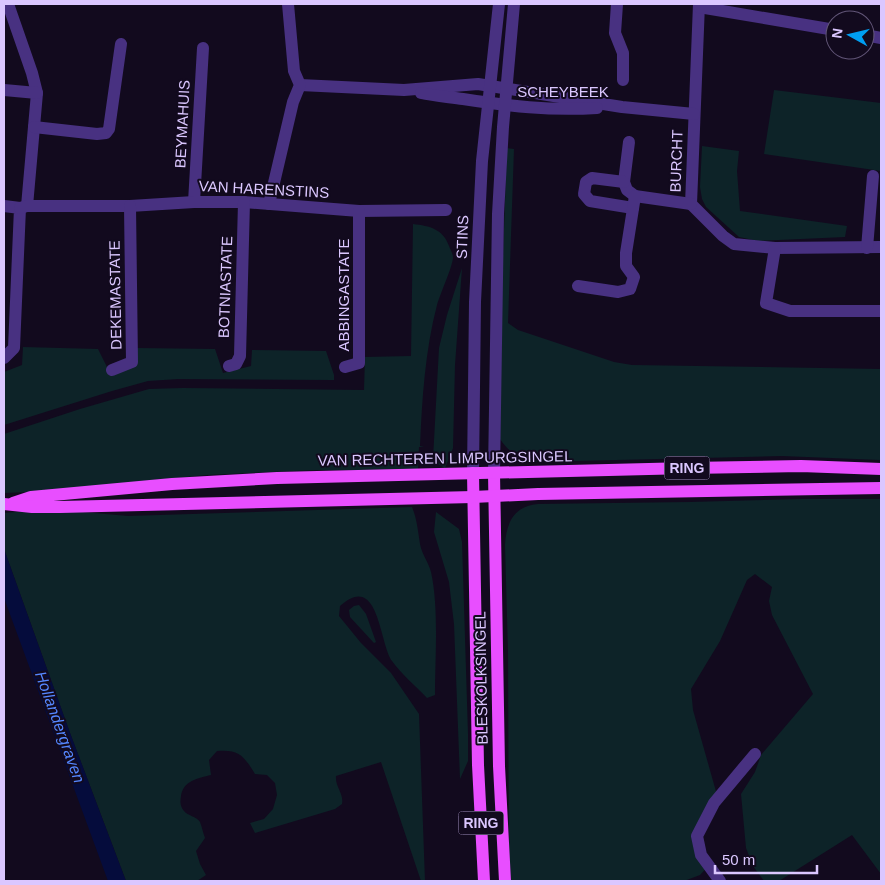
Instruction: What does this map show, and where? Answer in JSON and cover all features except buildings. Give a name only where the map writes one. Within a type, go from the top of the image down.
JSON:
[{"type":"main road","name":"VAN RECHTEREN LIMPURGSINGEL","points":[[7,504],[30,497],[224,480],[801,466],[881,468]]},
{"type":"main road","name":"BLESKOLKSINGEL","points":[[473,473],[478,765],[484,881]]},
{"type":"main road","name":"BLESKOLKSINGEL","points":[[494,473],[499,766],[505,881]]},
{"type":"main road","name":"VAN RECHTEREN LIMPURGSINGEL","points":[[7,504],[32,507],[881,488]]},
{"type":"street","points":[[4,358],[14,348],[23,207],[37,93],[8,4]]},
{"type":"street","points":[[269,204],[293,102],[300,85],[294,71],[288,4]]},
{"type":"street","name":"STINS","points":[[473,473],[475,302],[482,162],[499,4]]},
{"type":"street","points":[[494,473],[497,252],[505,106],[514,4]]},
{"type":"street","points":[[616,4],[615,33],[623,53],[623,80]]},
{"type":"street","points":[[699,6],[825,28]]},
{"type":"street","name":"BURCHT","points":[[699,6],[691,204],[723,236],[734,244],[775,248],[881,247]]},
{"type":"street","points":[[34,127],[97,134],[106,133],[109,129],[121,44]]},
{"type":"street","name":"BEYMAHUIS","points":[[194,202],[203,48]]},
{"type":"street","points":[[300,85],[404,90]]},
{"type":"street","name":"SCHEYBEEK","points":[[404,90],[466,85],[490,86],[622,107],[694,114]]},
{"type":"street","points":[[4,90],[37,93]]},
{"type":"street","name":"SCHEYBEEK","points":[[404,90],[505,106],[567,110],[622,107]]},
{"type":"street","points":[[578,286],[618,292],[630,289],[634,277],[626,266],[626,253],[634,202],[624,182],[629,142]]},
{"type":"street","points":[[867,248],[873,176]]},
{"type":"street","points":[[624,182],[592,178],[586,182],[584,194],[590,201],[691,204]]},
{"type":"street","name":"VAN HARENSTINS","points":[[4,206],[130,206],[194,202],[244,202],[359,211],[446,210]]},
{"type":"street","name":"BOTNIASTATE","points":[[229,366],[236,364],[240,356],[244,202]]},
{"type":"street","name":"DEKEMASTATE","points":[[112,370],[132,362],[130,206]]},
{"type":"street","name":"ABBINGASTATE","points":[[344,367],[359,363],[359,211]]},
{"type":"street","points":[[775,248],[766,303],[790,312],[881,311]]},
{"type":"street","points":[[720,881],[702,855],[697,836],[714,803],[756,754]]},
{"type":"green space","points":[[774,90],[881,103],[881,171],[764,154]]},
{"type":"green space","points":[[702,146],[739,151],[737,171],[740,211],[847,226],[845,237],[758,241],[739,237],[706,207],[702,199],[700,187]]},
{"type":"green space","points":[[507,148],[514,149],[508,323],[518,330],[614,362],[632,365],[881,369],[881,460],[782,456],[531,462],[510,451],[500,439],[502,282]]},
{"type":"green space","points":[[413,224],[430,227],[439,232],[446,240],[453,257],[437,305],[430,340],[421,428],[420,446],[424,447],[419,447],[418,470],[317,470],[207,475],[4,493],[4,434],[149,389],[364,390],[365,357],[411,356]]},
{"type":"green space","points":[[462,268],[455,365],[453,448],[445,468],[433,459],[439,348]]},
{"type":"green space","points":[[23,347],[98,349],[111,375],[137,348],[215,349],[223,373],[251,366],[252,350],[326,351],[334,380],[178,379],[148,381],[4,425],[4,372],[22,365]]},
{"type":"green space","points":[[881,499],[881,874],[852,835],[779,881],[764,881],[753,866],[746,848],[741,794],[755,772],[761,755],[813,694],[772,615],[769,601],[772,587],[755,574],[747,580],[720,641],[691,689],[693,710],[717,795],[697,833],[711,863],[700,875],[684,881],[509,881],[508,652],[505,545],[507,530],[513,517],[523,508],[538,504]]},
{"type":"green space","points":[[412,507],[421,548],[430,569],[435,601],[435,695],[427,698],[392,661],[376,613],[370,603],[363,597],[353,598],[340,606],[339,616],[361,643],[391,673],[419,714],[425,881],[421,881],[381,762],[336,776],[342,804],[335,809],[255,833],[250,823],[264,819],[273,809],[277,795],[275,783],[267,775],[255,774],[240,755],[231,751],[217,751],[209,760],[211,775],[196,779],[188,784],[182,791],[180,802],[184,811],[196,818],[201,824],[205,838],[196,851],[206,875],[197,881],[126,881],[70,733],[4,549],[4,513],[49,509],[128,516]]},
{"type":"green space","points":[[436,512],[459,529],[462,542],[468,761],[460,779],[454,624],[449,582],[434,532]]},
{"type":"green space","points":[[359,605],[366,614],[376,642],[374,643],[350,617],[349,610]]},
{"type":"water","name":"Hollandergraven","points":[[4,549],[70,733],[126,881],[108,881],[4,598]]}]
